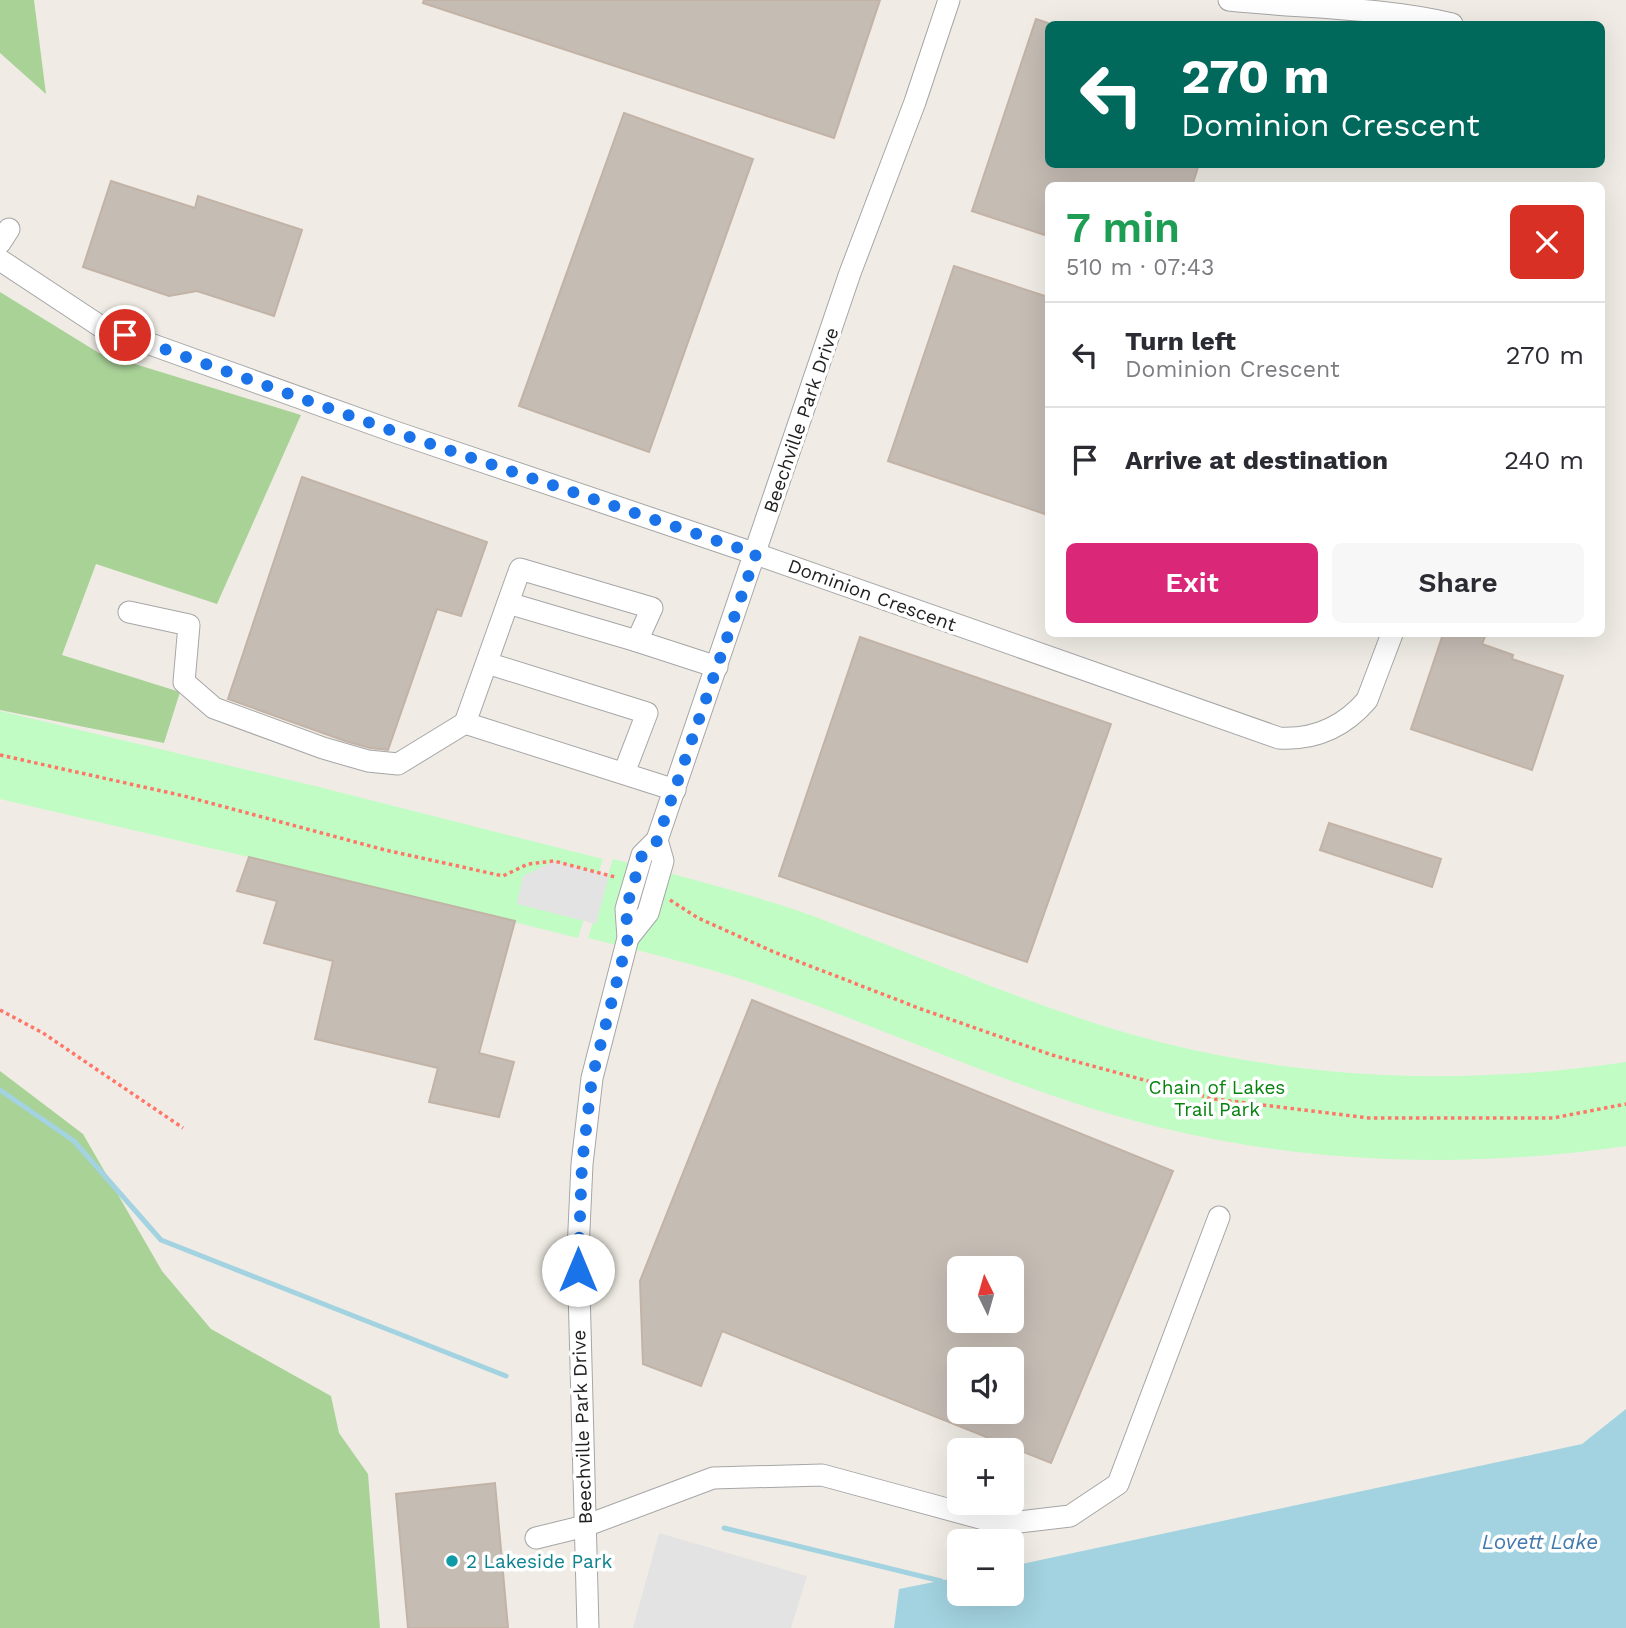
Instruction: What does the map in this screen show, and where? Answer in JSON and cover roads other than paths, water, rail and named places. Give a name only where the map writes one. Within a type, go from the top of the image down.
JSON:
[{"type":"street","name":"Beechville Park Drive","points":[[588,1628],[578,1251],[582,1164],[592,1078],[628,938],[626,909],[642,855],[657,841],[850,273],[915,103],[948,0]]},
{"type":"street","points":[[1229,0],[1358,10],[1438,21]]},
{"type":"street","name":"Dominion Crescent","points":[[0,260],[100,326],[398,433],[756,554],[1279,737],[1305,737],[1320,733],[1339,724],[1360,708],[1367,700],[1391,637]]},
{"type":"street","points":[[129,612],[189,625],[184,682],[214,708],[323,748],[368,761],[398,764],[465,723],[520,569],[652,608],[637,642]]},
{"type":"street","points":[[508,603],[717,667]]},
{"type":"street","points":[[487,663],[647,713],[624,773]]},
{"type":"street","points":[[465,723],[675,790]]},
{"type":"street","name":"Beechville Park Drive","points":[[628,938],[648,913],[663,861],[657,841]]},
{"type":"street","points":[[536,1538],[585,1526],[713,1478],[822,1475],[1002,1524],[1070,1516],[1118,1484],[1219,1217]]},
{"type":"water","name":"Lovett Lake","points":[[1626,1409],[1626,1628],[894,1628],[899,1589],[947,1579],[947,1606],[1024,1606],[1024,1563],[1582,1444]]},
{"type":"waterway","points":[[0,1090],[74,1141],[161,1240],[506,1376]]},
{"type":"waterway","points":[[724,1528],[941,1581]]},
{"type":"place","name":"2 Lakeside Park","points":[[452,1561]]},
{"type":"park label","name":"Chain of Lakes Trail Park","points":[[1217,1098]]}]
